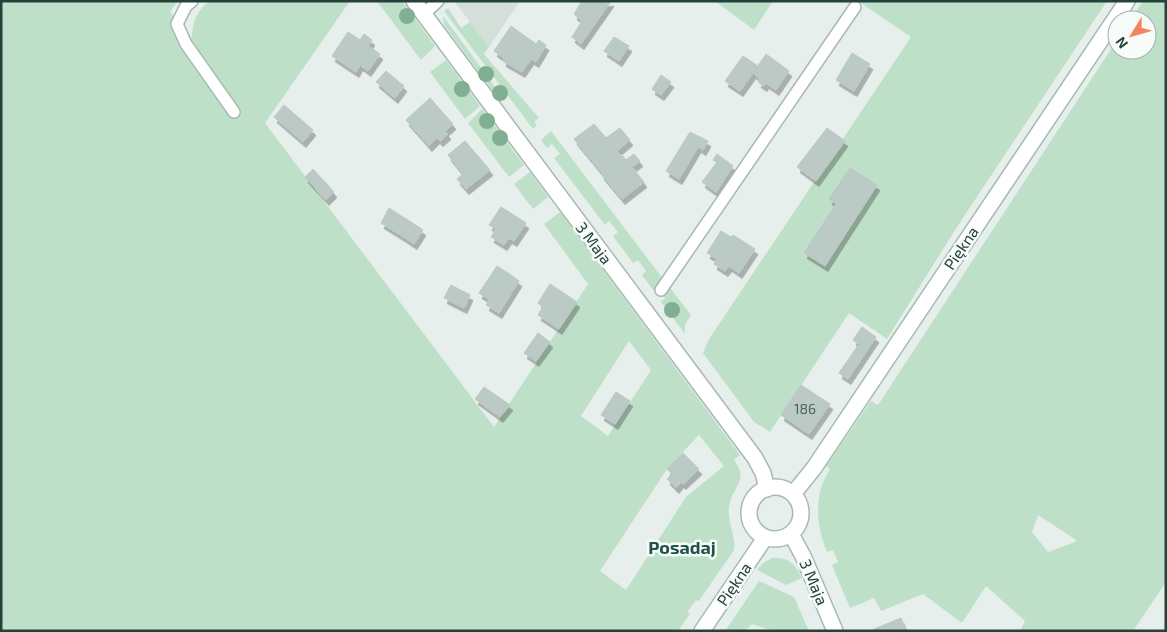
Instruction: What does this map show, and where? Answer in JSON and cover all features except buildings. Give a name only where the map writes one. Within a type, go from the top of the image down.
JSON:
[{"type":"street","name":"3 Maja","points":[[414,1],[755,458],[763,473],[767,489]]},
{"type":"street","name":"Piękna","points":[[793,494],[814,468],[1127,1]]},
{"type":"street","points":[[767,489],[785,489],[793,494],[801,510],[797,528],[783,538],[766,538],[758,533],[750,517],[753,500],[767,489]]},
{"type":"street","name":"3 Maja","points":[[791,534],[803,556],[835,631]]},
{"type":"street","name":"Piękna","points":[[702,631],[766,538]]},
{"type":"lane","points":[[192,1],[186,6],[177,24],[186,44],[234,112]]},
{"type":"lane","points":[[424,14],[438,1]]},
{"type":"lane","points":[[661,290],[855,7]]},
{"type":"shaded area","points":[[454,1],[520,1],[489,47]]},
{"type":"green space","points":[[1,1],[178,1],[170,12],[192,38],[196,17],[210,1],[350,1],[265,123],[494,427],[588,284],[544,224],[560,212],[740,455],[734,460],[739,467],[739,484],[733,493],[729,507],[734,550],[699,601],[696,600],[687,612],[690,614],[678,631],[1,631]],"holes":[[[629,341],[651,370],[608,436],[581,416]],[[699,435],[724,466],[686,497],[626,590],[600,571],[667,469]]]},
{"type":"green space","points":[[377,1],[402,1],[435,46],[421,60]]},
{"type":"green space","points":[[715,1],[773,1],[754,30]]},
{"type":"green space","points":[[858,1],[1107,1],[955,230],[887,339],[849,313],[770,432],[754,422],[703,353],[709,339],[911,37]]},
{"type":"green space","points":[[1143,1],[1166,1],[1166,582],[1133,631],[1020,631],[1025,621],[986,586],[962,623],[923,594],[881,611],[874,598],[850,608],[832,565],[838,562],[833,550],[827,552],[823,542],[819,521],[819,500],[821,489],[830,469],[826,466],[871,401],[878,405],[1107,55],[1107,60],[1157,60],[1157,10],[1137,10]],"holes":[[[1038,515],[1076,540],[1048,552],[1032,532]]]},
{"type":"green space","points":[[448,8],[461,28],[470,22],[489,47],[484,54],[539,118],[534,122],[537,125],[533,129],[444,11]]},
{"type":"green space","points":[[443,16],[504,99],[499,99],[444,25]]},
{"type":"green space","points":[[446,60],[480,106],[465,119],[430,72]]},
{"type":"green space","points":[[482,109],[524,165],[509,177],[468,123]]},
{"type":"green space","points":[[551,131],[663,279],[654,291],[642,275],[646,271],[638,260],[633,263],[613,236],[618,232],[609,221],[605,225],[554,158],[560,154],[552,144],[547,148],[541,140]]},
{"type":"green space","points":[[530,172],[548,197],[533,209],[514,184]]},
{"type":"green space","points":[[668,285],[691,315],[685,325],[685,334],[661,302],[665,298],[662,294]]},
{"type":"green space","points":[[772,558],[783,558],[791,562],[802,578],[786,585],[757,570],[763,563]]},
{"type":"green space","points":[[759,581],[794,597],[808,629],[807,631],[770,630],[752,624],[745,631],[725,631]]},
{"type":"district","name":"Posadaj","points":[[682,548]]}]
